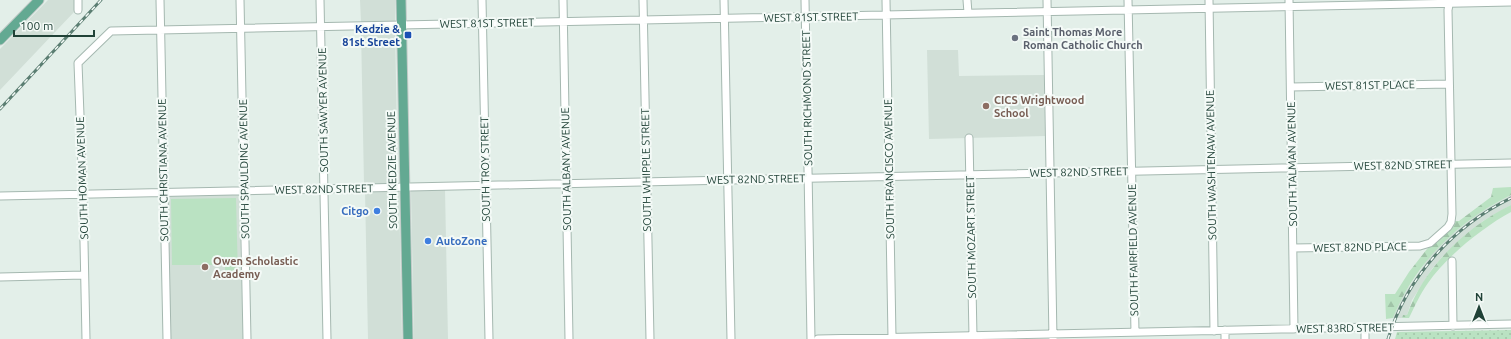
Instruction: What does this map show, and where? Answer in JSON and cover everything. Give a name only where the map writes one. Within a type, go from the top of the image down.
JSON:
[{"type":"main road","points":[[0,40],[39,0]]},
{"type":"main road","name":"SOUTH KEDZIE AVENUE","points":[[401,0],[408,339]]},
{"type":"street","points":[[78,0],[78,10]]},
{"type":"street","name":"SOUTH CHRISTIANA AVENUE","points":[[160,0],[167,339]]},
{"type":"street","name":"SOUTH SPAULDING AVENUE","points":[[240,0],[248,339]]},
{"type":"street","name":"SOUTH SAWYER AVENUE","points":[[320,0],[327,339]]},
{"type":"street","name":"SOUTH TROY STREET","points":[[482,0],[489,339]]},
{"type":"street","name":"SOUTH ALBANY AVENUE","points":[[563,0],[569,339]]},
{"type":"street","name":"SOUTH WHIPPLE STREET","points":[[643,0],[650,339]]},
{"type":"street","points":[[724,0],[731,339]]},
{"type":"street","name":"SOUTH RICHMOND STREET","points":[[805,0],[811,339]]},
{"type":"street","name":"SOUTH FRANCISCO AVENUE","points":[[886,0],[892,338]]},
{"type":"street","points":[[967,0],[968,13]]},
{"type":"street","points":[[1047,0],[1053,336]]},
{"type":"street","name":"SOUTH FAIRFIELD AVENUE","points":[[1128,0],[1135,332]]},
{"type":"street","points":[[1450,2],[1448,10],[1450,164]]},
{"type":"street","name":"WEST 81ST STREET","points":[[111,31],[1047,12],[1128,10],[1209,4],[1511,2]]},
{"type":"street","name":"SOUTH TALMAN AVENUE","points":[[1289,3],[1294,329]]},
{"type":"street","name":"SOUTH WASHTENAW AVENUE","points":[[1209,4],[1214,331]]},
{"type":"street","name":"SOUTH HOMAN AVENUE","points":[[86,339],[78,62],[111,31]]},
{"type":"street","name":"WEST 81ST PLACE","points":[[1291,87],[1449,84]]},
{"type":"street","name":"SOUTH MOZART STREET","points":[[969,138],[973,336]]},
{"type":"street","name":"WEST 82ND STREET","points":[[0,196],[1511,163]]},
{"type":"street","name":"WEST 82ND PLACE","points":[[1293,248],[1420,246],[1428,244],[1448,227],[1451,222],[1450,164]]},
{"type":"street","points":[[1452,261],[1453,326]]},
{"type":"street","points":[[0,277],[84,275]]},
{"type":"street","name":"WEST 83RD STREET","points":[[818,339],[1053,336],[1135,332],[1511,324]]},
{"type":"street","points":[[1365,328],[1365,339]]},
{"type":"street","points":[[1225,330],[1225,339]]},
{"type":"shaded area","points":[[48,0],[75,0],[75,11],[0,90],[0,49]]},
{"type":"shaded area","points":[[360,0],[395,0],[395,22],[361,22]]},
{"type":"shaded area","points":[[395,29],[398,183],[364,184],[361,30]]},
{"type":"shaded area","name":"CICS Wrightwood School","points":[[927,50],[958,50],[959,76],[1044,75],[1045,136],[929,139]]},
{"type":"shaded area","points":[[399,190],[402,339],[368,339],[365,191]]},
{"type":"shaded area","points":[[445,190],[448,339],[414,339],[411,191]]},
{"type":"shaded area","name":"Owen Scholastic Academy","points":[[239,194],[243,339],[170,339],[167,195]]},
{"type":"shaded area","points":[[1511,195],[1511,205],[1483,221],[1442,257],[1432,269],[1412,300],[1407,315],[1403,315],[1402,318],[1393,318],[1399,303],[1408,288],[1441,243],[1480,212]]},
{"type":"green space","points":[[1511,187],[1511,195],[1473,217],[1440,246],[1413,279],[1393,318],[1386,319],[1385,294],[1395,294],[1409,272],[1427,249],[1452,226],[1455,221],[1459,221],[1491,197],[1493,188]]},
{"type":"green space","points":[[236,198],[238,277],[225,277],[225,265],[172,265],[171,199]]},
{"type":"green space","points":[[1511,205],[1511,212],[1477,234],[1445,263],[1425,287],[1409,318],[1402,318],[1403,315],[1407,315],[1424,281],[1448,250],[1478,225]]},
{"type":"green space","points":[[1511,330],[1511,339],[1395,339],[1397,332]]},
{"type":"railway","points":[[0,109],[101,0]]},
{"type":"railway","points":[[1388,339],[1396,316],[1407,295],[1435,256],[1470,223],[1511,198]]},
{"type":"place","name":"Kedzie & 81st Street","points":[[408,35]]},
{"type":"place","name":"Saint Thomas More Roman Catholic Church","points":[[1015,38]]},
{"type":"place","name":"CICS Wrightwood School","points":[[986,106]]},
{"type":"place","name":"Citgo","points":[[377,211]]},
{"type":"place","name":"AutoZone","points":[[428,241]]},
{"type":"place","name":"Owen Scholastic Academy","points":[[205,267]]}]
